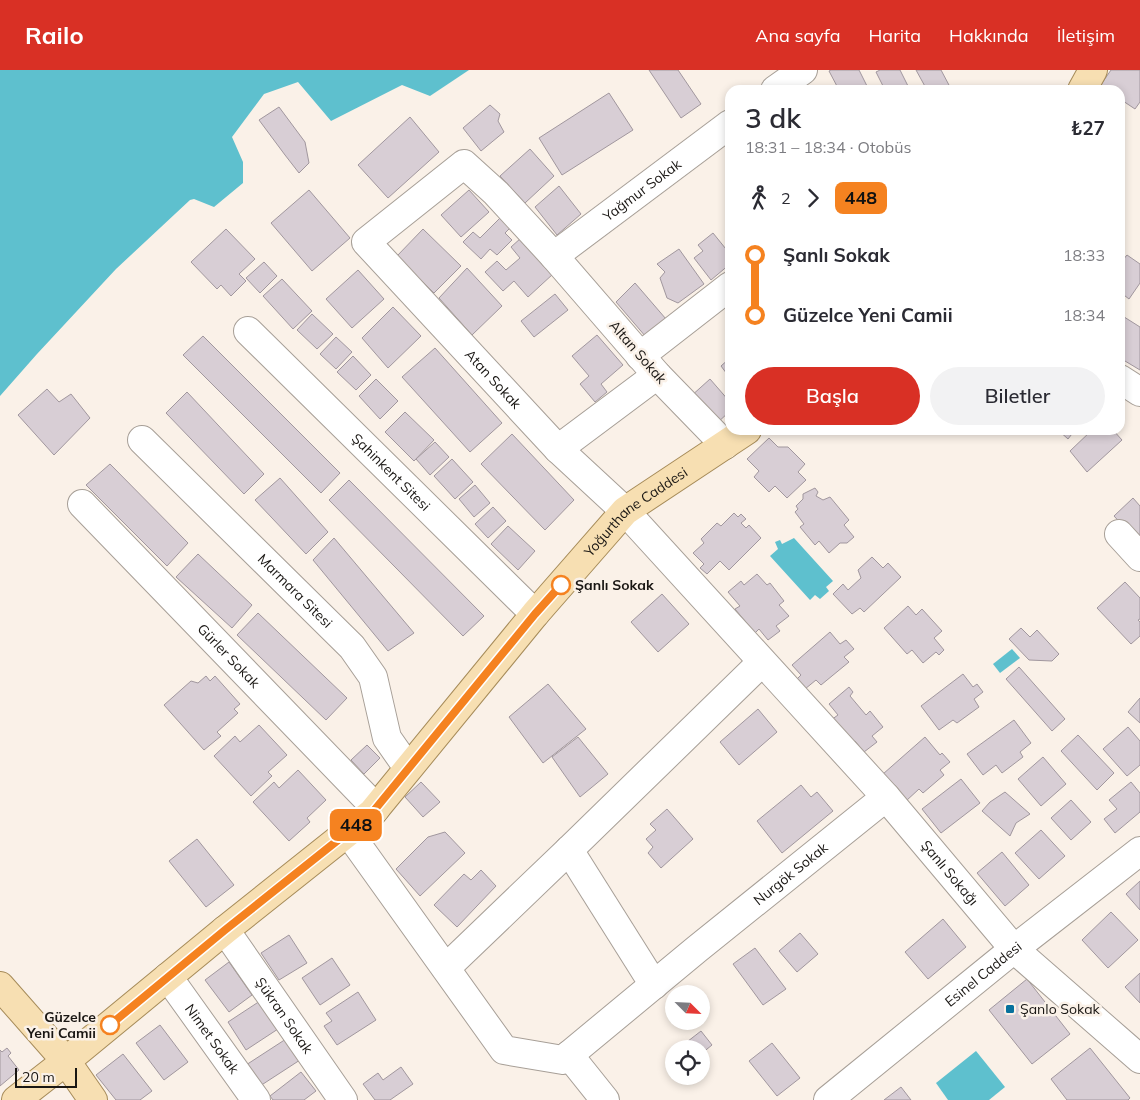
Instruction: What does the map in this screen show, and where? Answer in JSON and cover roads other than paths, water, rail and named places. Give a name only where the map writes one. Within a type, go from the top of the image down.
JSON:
[{"type":"main road","points":[[1085,85],[1093,70]]},
{"type":"main road","name":"Yoğurthane Caddesi","points":[[16,1100],[374,810],[535,614],[625,511],[736,438]]},
{"type":"main road","points":[[0,986],[66,1061],[93,1100]]},
{"type":"street","name":"Yağmur Sokak","points":[[554,256],[725,128]]},
{"type":"street","name":"Altan Sokak","points":[[366,242],[464,164],[496,193],[554,256],[648,366],[725,429]]},
{"type":"street","name":"Atan Sokak","points":[[366,242],[558,449],[625,511],[762,662]]},
{"type":"street","points":[[558,449],[648,366],[725,291]]},
{"type":"street","name":"Şahinkent Sitesi","points":[[248,330],[535,614]]},
{"type":"street","points":[[1125,382],[1140,392]]},
{"type":"street","name":"Marmara Sitesi","points":[[142,440],[352,647],[373,677],[387,738],[408,768]]},
{"type":"street","name":"Gürler Sokak","points":[[82,504],[374,810]]},
{"type":"street","points":[[1119,534],[1140,557]]},
{"type":"street","points":[[446,968],[762,662]]},
{"type":"street","name":"Şanlı Sokağı","points":[[762,662],[886,797],[1014,949],[1140,1059]]},
{"type":"street","name":"Nurgök Sokak","points":[[569,1055],[886,797]]},
{"type":"street","points":[[348,832],[504,1050],[563,1060],[569,1055],[605,1100]]},
{"type":"street","points":[[569,850],[654,984]]},
{"type":"street","name":"Esinel Caddesi","points":[[828,1100],[1014,949],[1140,851]]},
{"type":"street","name":"Şükran Sokak","points":[[225,930],[343,1100]]},
{"type":"street","name":"Nimet Sokak","points":[[168,977],[256,1100]]},
{"type":"water","points":[[0,70],[469,70],[430,96],[402,85],[331,121],[298,82],[264,94],[232,137],[243,162],[243,183],[214,207],[194,199],[190,200],[116,269],[0,396]]},
{"type":"water","points":[[794,538],[833,581],[826,587],[829,591],[820,599],[815,595],[810,600],[770,556],[778,549],[775,542],[780,540],[782,544]]},
{"type":"water","points":[[1012,649],[1020,658],[1000,673],[993,664]]},
{"type":"water","points":[[976,1051],[1005,1087],[989,1100],[948,1100],[936,1083]]},
{"type":"place","name":"Şanlı Sokak","points":[[561,585]]},
{"type":"place","name":"Şanlo Sokak","points":[[1010,1009]]},
{"type":"place","name":"Güzelce Yeni Camii","points":[[110,1025]]}]
